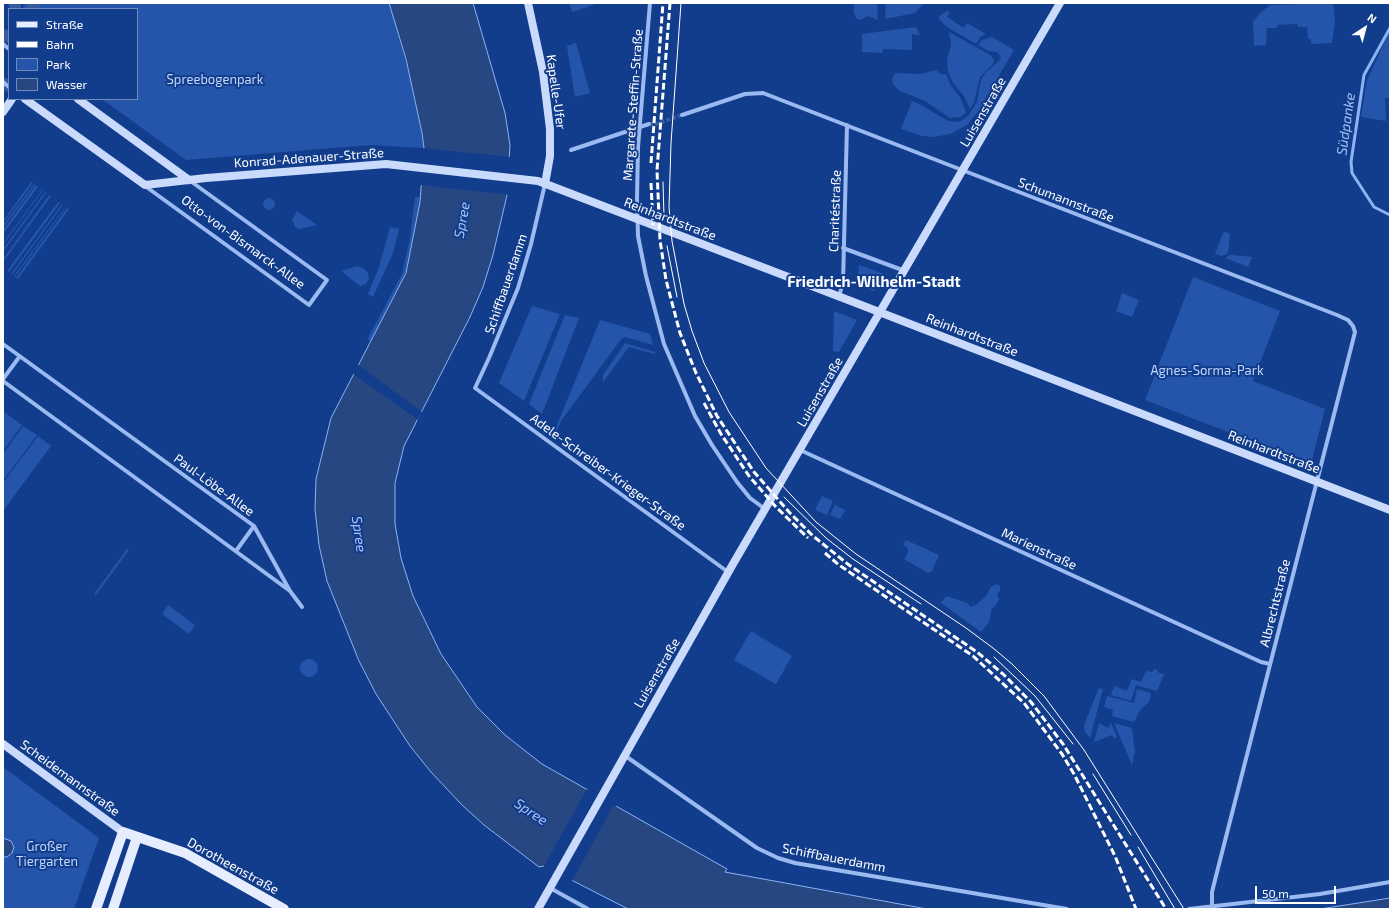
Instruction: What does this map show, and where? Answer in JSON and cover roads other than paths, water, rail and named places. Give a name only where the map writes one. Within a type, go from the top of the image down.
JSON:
[{"type":"main road","name":"Dorotheenstraße","points":[[123,832],[185,853],[284,909]]},
{"type":"main road","points":[[96,909],[123,832]]},
{"type":"main road","points":[[113,909],[137,837]]},
{"type":"street","name":"Kapelle-Ufer","points":[[528,3],[543,72],[550,129],[550,156],[545,184]]},
{"type":"street","name":"Margarete-Steffin-Straße","points":[[650,3],[640,126],[637,219],[640,246],[654,310],[674,369],[695,416],[712,445],[750,498],[765,510]]},
{"type":"street","name":"Luisenstraße","points":[[538,909],[729,572],[905,272],[1060,3]]},
{"type":"street","name":"Schumannstraße","points":[[682,115],[754,92],[762,93],[1337,315]]},
{"type":"street","points":[[3,112],[11,100]]},
{"type":"street","name":"Otto-von-Bismarck-Allee","points":[[27,100],[309,305],[327,280],[79,100]]},
{"type":"street","points":[[571,150],[649,124]]},
{"type":"street","name":"Charitéstraße","points":[[839,296],[843,283],[848,125]]},
{"type":"street","name":"Konrad-Adenauer-Straße","points":[[145,186],[189,180],[368,164],[405,165],[524,179],[545,184]]},
{"type":"street","name":"Reinhardtstraße","points":[[545,184],[881,312],[1390,510]]},
{"type":"street","name":"Schiffbauerdamm","points":[[475,388],[495,346],[518,288],[531,244],[545,184]]},
{"type":"street","points":[[843,248],[905,272]]},
{"type":"street","name":"Albrechtstraße","points":[[1212,906],[1212,892],[1355,332],[1354,326],[1348,320],[1337,315]]},
{"type":"street","name":"Paul-Löbe-Allee","points":[[3,344],[254,526],[236,551]]},
{"type":"street","points":[[20,356],[3,380],[290,591]]},
{"type":"street","name":"Adele-Schreiber-Krieger-Straße","points":[[475,388],[729,572]]},
{"type":"street","name":"Marienstraße","points":[[800,450],[1261,662],[1270,664]]},
{"type":"street","points":[[254,526],[290,591],[302,607]]},
{"type":"street","name":"Scheidemannstraße","points":[[3,744],[123,832]]},
{"type":"street","name":"Schiffbauerdamm","points":[[624,755],[757,848],[778,858],[795,863],[1067,909]]},
{"type":"street","points":[[1189,909],[1320,894],[1390,882]]},
{"type":"street","points":[[550,888],[588,909]]},
{"type":"water","name":"Spree","points":[[389,3],[473,3],[505,113],[510,145],[507,195],[493,255],[483,287],[470,317],[404,446],[395,483],[395,524],[401,558],[413,596],[441,654],[477,707],[505,735],[542,764],[727,869],[725,872],[927,909],[628,909],[544,866],[539,867],[484,825],[462,805],[431,772],[410,746],[376,694],[359,661],[327,581],[319,545],[315,509],[316,479],[331,418],[406,273],[420,202],[424,148],[422,133],[406,59]]},
{"type":"water","points":[[3,838],[11,841],[14,847],[12,853],[7,857],[3,857]]},
{"type":"water","points":[[1390,898],[1390,909],[1320,909]]},
{"type":"waterway","name":"Südpanke","points":[[1390,28],[1364,75],[1351,162],[1352,173],[1374,207],[1390,215]]},
{"type":"tunnel","points":[[14,8],[16,3]]},
{"type":"tunnel","points":[[32,8],[34,3]]},
{"type":"tunnel","points":[[3,41],[8,27]]},
{"type":"tunnel","points":[[3,90],[8,78]]},
{"type":"tunnel","points":[[649,124],[656,124],[682,115]]},
{"type":"tram line","points":[[681,3],[671,143],[669,207],[672,241],[684,304],[692,331],[704,363],[729,412],[766,468],[816,522],[856,554],[966,628],[993,648],[1012,664],[1044,696],[1084,750],[1184,909]]},
{"type":"tram line","points":[[663,182],[664,216]]},
{"type":"tram line","points":[[667,246],[677,297]]},
{"type":"tram line","points":[[784,497],[826,538],[853,559],[921,604]]},
{"type":"tram line","points":[[994,657],[1035,696],[1073,744]]},
{"type":"tram line","points":[[1093,774],[1131,835]]},
{"type":"tram line","points":[[1138,847],[1175,909]]},
{"type":"railway","points":[[651,163],[663,3]]},
{"type":"railway","points":[[670,3],[657,170],[660,240],[666,280],[680,333],[696,373],[717,416],[754,472],[790,513],[813,536],[849,565],[977,652],[1003,674],[1031,702],[1063,744],[1166,909]]},
{"type":"railway","points":[[651,183],[653,225]]},
{"type":"railway","points":[[704,403],[721,434],[749,476],[776,507],[808,538]]},
{"type":"railway","points":[[825,553],[839,565],[973,656],[1024,703],[1062,754],[1074,774],[1115,856],[1136,909]]},
{"type":"district","name":"Friedrich-Wilhelm-Stadt","points":[[874,282]]},
{"type":"park label","name":"Spreebogenpark","points":[[215,80]]},
{"type":"park label","name":"Agnes-Sorma-Park","points":[[1207,371]]},
{"type":"park label","name":"Großer Tiergarten","points":[[47,854]]}]
